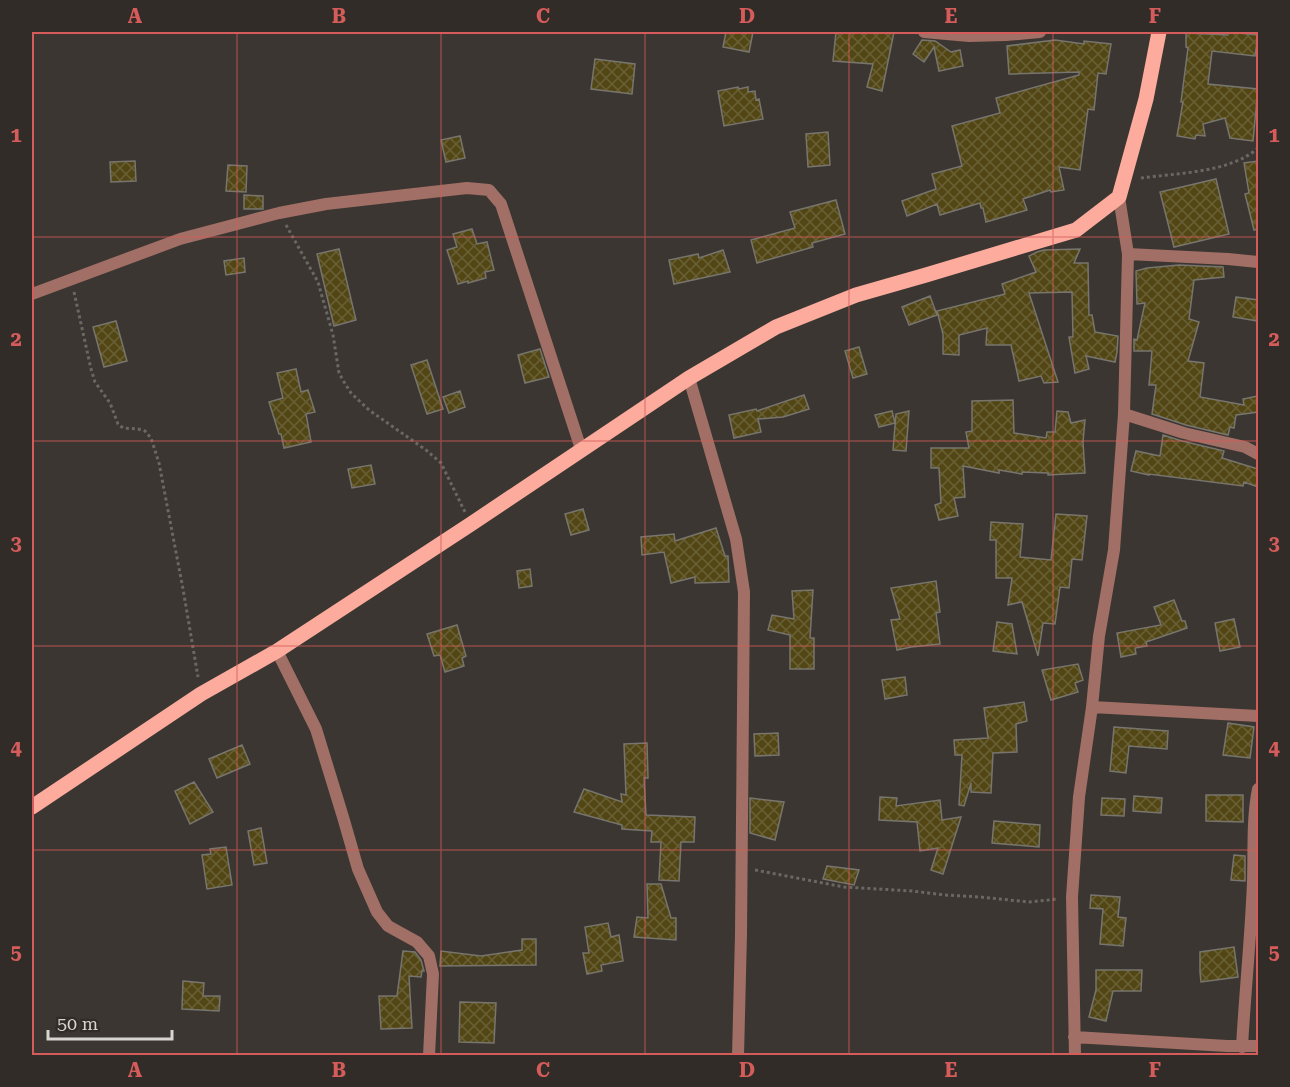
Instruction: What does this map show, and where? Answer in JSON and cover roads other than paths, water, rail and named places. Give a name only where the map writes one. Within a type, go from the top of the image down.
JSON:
[{"type":"main road","points":[[32,807],[201,694],[277,651],[689,378],[776,327],[856,295],[1076,230],[1119,197],[1146,99],[1159,32]]},
{"type":"street","points":[[924,32],[969,36],[1040,32]]},
{"type":"street","points":[[32,294],[180,240],[279,213],[326,204],[467,188],[489,190],[501,204],[581,449]]},
{"type":"street","points":[[1075,1056],[1072,897],[1079,797],[1092,707],[1099,636],[1114,550],[1124,414],[1128,254],[1119,197]]},
{"type":"street","points":[[1128,254],[1258,262]]},
{"type":"street","points":[[689,378],[736,539],[744,592],[738,1056]]},
{"type":"street","points":[[1124,414],[1184,433],[1245,447],[1258,454]]},
{"type":"street","points":[[277,651],[316,729],[358,869],[377,912],[388,926],[417,942],[429,956],[433,974],[429,1056]]},
{"type":"street","points":[[1092,707],[1258,716]]},
{"type":"street","points":[[1242,1047],[1253,881],[1255,807],[1258,789]]},
{"type":"street","points":[[1074,1037],[1258,1046]]}]
